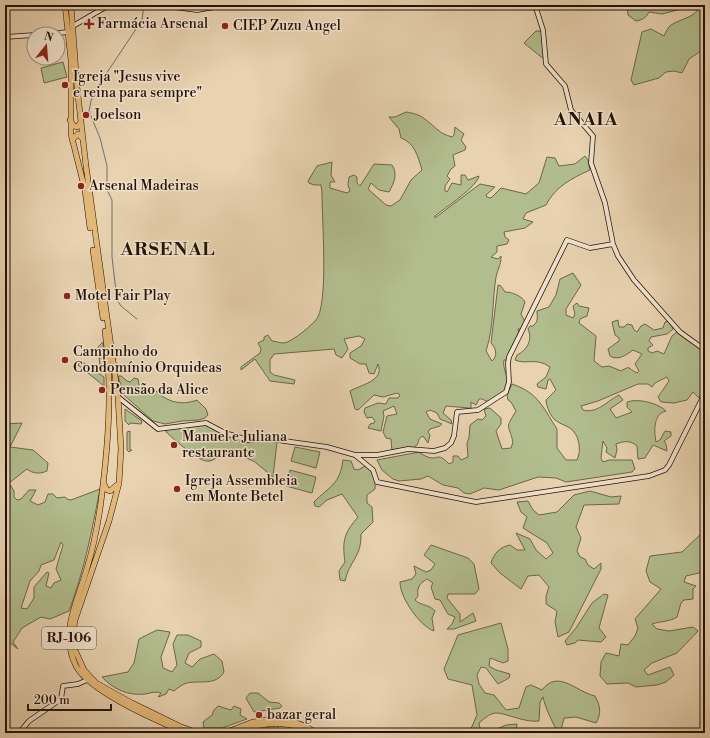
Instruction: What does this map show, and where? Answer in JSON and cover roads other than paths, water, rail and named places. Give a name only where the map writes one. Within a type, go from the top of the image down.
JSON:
[{"type":"highway","name":"RJ-106","points":[[65,5],[71,79],[70,120],[72,140],[85,190],[109,371],[110,416],[103,483],[91,554],[72,612],[68,633],[69,644],[76,667],[87,680],[104,693],[186,733]]},
{"type":"highway","name":"RJ-106","points":[[71,5],[77,86],[96,248],[118,398],[121,434],[121,464],[119,483],[109,521],[75,620],[72,639],[74,648],[84,670],[96,683],[146,710],[198,733]]},
{"type":"highway","points":[[70,120],[74,126],[78,127],[82,121]]},
{"type":"highway","points":[[72,140],[78,134],[84,140]]},
{"type":"highway","points":[[103,483],[107,490],[110,491],[119,483]]},
{"type":"highway","points":[[222,733],[255,722],[279,719],[297,722],[317,733]]},
{"type":"highway","points":[[233,733],[261,725],[278,723],[296,726],[311,733]]},
{"type":"street","points":[[73,26],[109,5]]},
{"type":"street","points":[[159,5],[197,10],[226,5]]},
{"type":"street","points":[[534,5],[543,30],[545,59],[547,66],[564,86],[571,110],[593,136],[591,163],[605,203],[614,244],[623,264],[642,289],[680,332],[705,350]]},
{"type":"street","points":[[5,37],[26,36]]},
{"type":"street","points":[[118,398],[158,429],[206,423],[242,439],[270,439],[327,447],[354,455],[377,455],[408,450],[434,451],[445,448],[451,443],[454,436],[457,412],[478,410],[504,394],[509,382],[509,357],[567,240],[590,248],[614,244]]},
{"type":"street","points":[[354,455],[373,470],[377,482],[476,502],[649,476],[665,470],[669,465],[705,393]]},
{"type":"street","points":[[19,733],[29,721],[61,699],[63,686],[78,684],[87,680]]},
{"type":"waterway","points":[[137,319],[121,306],[117,300],[112,257],[112,200],[107,190],[107,166],[100,138],[89,111],[91,101],[98,86],[142,20],[144,5]]},
{"type":"place","name":"Farmácia Arsenal","points":[[89,24]]},
{"type":"place","name":"CIEP Zuzu Angel","points":[[225,26]]},
{"type":"place","name":"Igreja \"Jesus vive e reina para sempre\"","points":[[65,85]]},
{"type":"place","name":"Joelson","points":[[86,115]]},
{"type":"place","name":"Arsenal Madeiras","points":[[81,186]]},
{"type":"place","name":"Motel Fair Play","points":[[67,296]]},
{"type":"place","name":"Campinho do Condomínio Orquideas","points":[[65,360]]},
{"type":"place","name":"Pensão da Alice","points":[[102,390]]},
{"type":"place","name":"Manuel e Juliana restaurante","points":[[174,445]]},
{"type":"place","name":"Igreja Assembleia em Monte Betel","points":[[177,489]]},
{"type":"place","name":"bazar geral","points":[[259,715]]},
{"type":"district","name":"ANAIA","points":[[586,119]]},
{"type":"district","name":"ARSENAL","points":[[168,249]]}]
